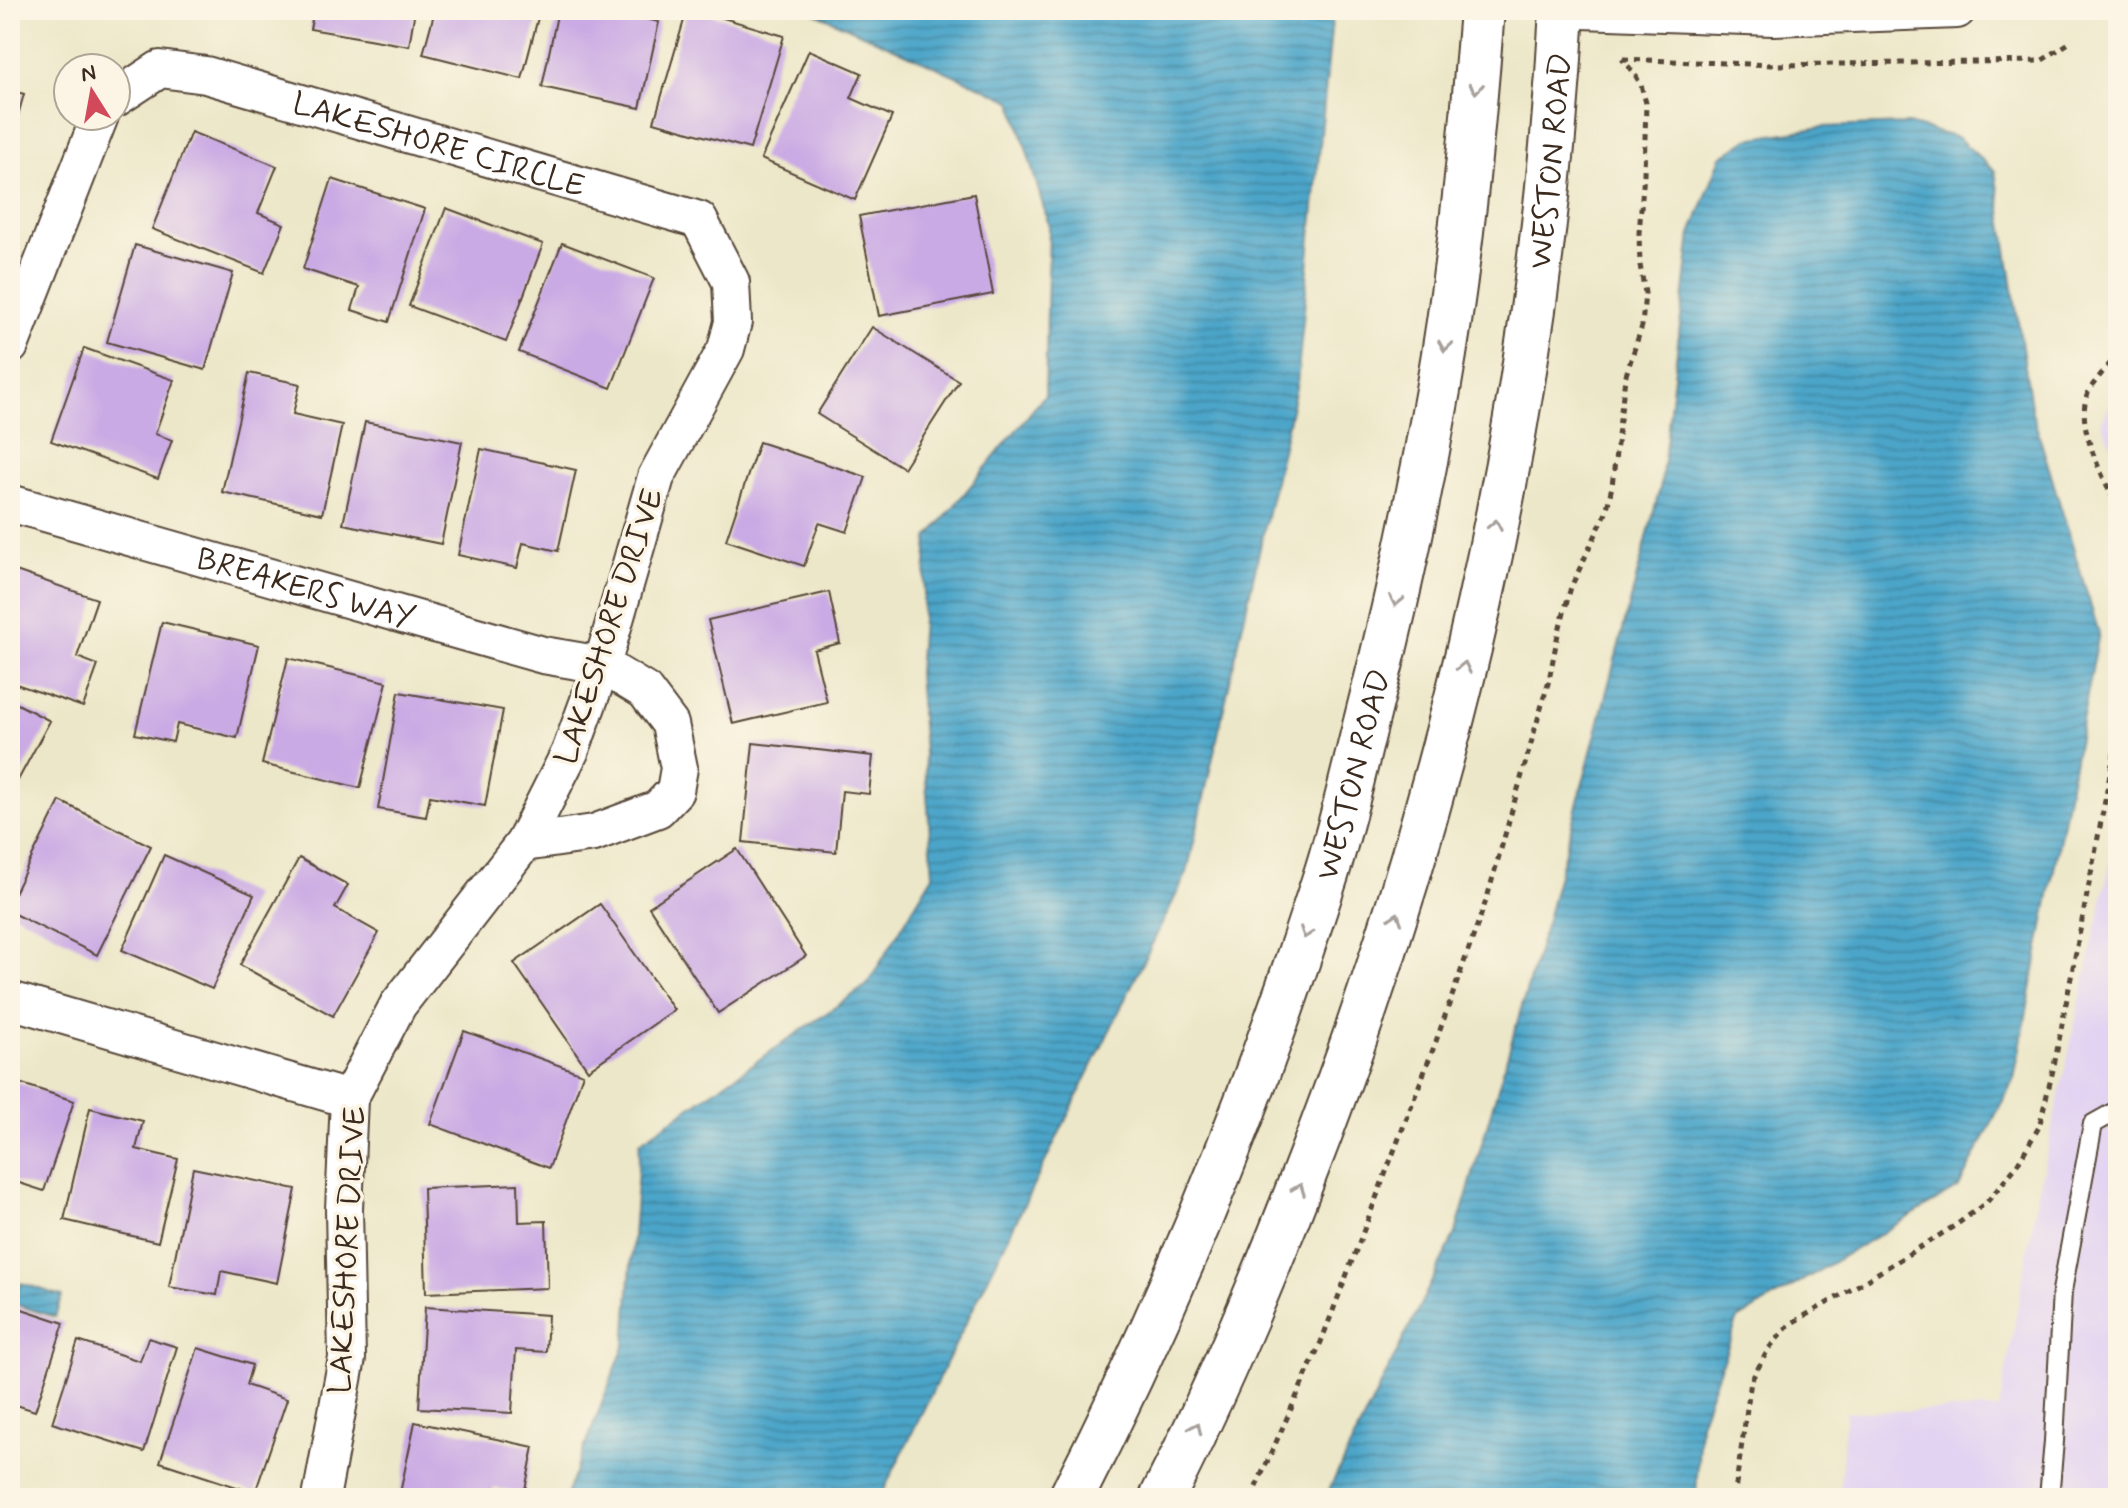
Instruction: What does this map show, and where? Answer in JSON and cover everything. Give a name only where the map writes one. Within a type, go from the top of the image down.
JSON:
[{"type":"main road","name":"WESTON ROAD","points":[[1071,1498],[1159,1317],[1203,1212],[1240,1120],[1324,881],[1386,647],[1436,402],[1463,217],[1482,10]]},
{"type":"main road","name":"WESTON ROAD","points":[[1162,1498],[1272,1256],[1323,1127],[1398,911],[1456,703],[1480,602],[1520,393],[1551,152],[1562,10]]},
{"type":"street","points":[[1582,10],[1773,17],[1957,10]]},
{"type":"street","name":"LAKESHORE CIRCLE","points":[[132,87],[160,69],[206,75],[699,220],[731,282]]},
{"type":"street","points":[[10,346],[94,132]]},
{"type":"street","name":"LAKESHORE DRIVE","points":[[321,1498],[347,1358],[344,1209],[349,1099],[398,1005],[524,843],[570,752],[602,665],[656,477],[726,349],[733,322],[731,282]]},
{"type":"street","name":"BREAKERS WAY","points":[[10,503],[543,655],[602,665]]},
{"type":"street","points":[[524,843],[594,833],[658,809],[675,791],[679,768],[670,724],[645,691],[602,665]]},
{"type":"street","points":[[10,1000],[349,1099]]},
{"type":"lane","points":[[2049,1498],[2062,1291],[2093,1124],[2118,1110]]},
{"type":"path","points":[[1251,1498],[1321,1342],[1440,1029],[1491,884],[1549,680],[1571,587],[1606,513],[1625,378],[1642,326],[1645,293],[1639,233],[1646,103],[1641,85],[1622,59],[1772,65],[2041,61],[2072,41]]},
{"type":"path","points":[[2118,354],[2089,391],[2083,424],[2118,509]]},
{"type":"path","points":[[1734,1498],[1751,1381],[1769,1348],[1790,1324],[1956,1225],[1987,1202],[2015,1168],[2039,1127],[2054,1066],[2118,733]]},
{"type":"shaded area","points":[[2118,389],[2118,460],[2101,422]]},
{"type":"shaded area","points":[[2118,828],[2118,1498],[1839,1498],[1846,1412],[1999,1409],[2040,1182]]},
{"type":"water","points":[[809,10],[1333,10],[1297,383],[1187,873],[880,1498],[565,1498],[625,1344],[640,1142],[867,985],[933,875],[918,673],[928,538],[1045,395],[1049,226],[1012,101]]},
{"type":"water","points":[[1908,124],[1958,138],[1995,171],[2032,412],[2099,633],[2014,1079],[1959,1187],[1738,1319],[1700,1423],[1696,1498],[1325,1498],[1456,1232],[1547,920],[1661,484],[1691,234],[1721,157],[1748,139],[1822,127]]},
{"type":"water","points":[[21,1283],[62,1296],[55,1317],[14,1304]]},
{"type":"building","points":[[252,10],[297,10],[296,18]]},
{"type":"building","points":[[314,10],[415,10],[409,46],[310,29]]},
{"type":"building","points":[[435,10],[540,10],[522,79],[423,54]]},
{"type":"building","points":[[558,10],[619,10],[619,13],[659,22],[640,108],[542,87]]},
{"type":"building","points":[[687,10],[784,36],[750,149],[654,122]]},
{"type":"building","points":[[809,50],[862,73],[851,98],[892,116],[855,200],[761,159]]},
{"type":"building","points":[[10,90],[24,94],[11,140],[10,140]]},
{"type":"building","points":[[191,132],[277,166],[258,213],[284,224],[264,273],[152,229]]},
{"type":"building","points":[[332,179],[425,209],[389,322],[352,310],[359,287],[303,269]]},
{"type":"building","points":[[974,194],[993,294],[879,316],[859,216]]},
{"type":"building","points":[[446,208],[543,244],[506,342],[409,306]]},
{"type":"building","points":[[562,243],[654,278],[611,388],[519,352]]},
{"type":"building","points":[[135,245],[233,273],[205,370],[107,342]]},
{"type":"building","points":[[872,327],[959,381],[903,468],[817,414]]},
{"type":"building","points":[[84,348],[174,380],[155,434],[172,440],[158,479],[51,441]]},
{"type":"building","points":[[249,373],[300,384],[293,414],[342,425],[322,514],[222,492]]},
{"type":"building","points":[[365,422],[462,442],[441,544],[343,524]]},
{"type":"building","points":[[759,442],[866,477],[847,532],[819,523],[804,566],[726,540]]},
{"type":"building","points":[[481,449],[576,470],[558,551],[523,543],[517,568],[458,555]]},
{"type":"building","points":[[10,569],[97,599],[77,657],[98,665],[83,707],[10,682]]},
{"type":"building","points":[[829,592],[840,643],[814,650],[827,702],[733,724],[708,620]]},
{"type":"building","points":[[162,622],[259,645],[237,738],[177,724],[173,742],[135,734]]},
{"type":"building","points":[[288,658],[387,682],[360,788],[262,764]]},
{"type":"building","points":[[399,692],[503,710],[485,806],[430,796],[426,817],[378,809]]},
{"type":"building","points":[[10,700],[50,721],[10,795]]},
{"type":"building","points":[[753,743],[873,756],[869,794],[842,791],[836,852],[743,842]]},
{"type":"building","points":[[60,801],[151,846],[97,955],[10,912],[10,901]]},
{"type":"building","points":[[737,849],[806,956],[718,1013],[649,907]]},
{"type":"building","points":[[164,855],[254,895],[212,989],[122,950]]},
{"type":"building","points":[[299,858],[348,885],[335,908],[379,933],[333,1016],[240,965]]},
{"type":"building","points":[[600,904],[674,1010],[588,1070],[514,963]]},
{"type":"building","points":[[464,1031],[583,1074],[549,1168],[430,1124]]},
{"type":"building","points":[[10,1080],[74,1101],[44,1191],[10,1180]]},
{"type":"building","points":[[90,1108],[143,1121],[136,1149],[178,1159],[158,1242],[64,1220]]},
{"type":"building","points":[[193,1168],[296,1189],[277,1283],[221,1271],[217,1295],[169,1287]]},
{"type":"building","points":[[518,1184],[519,1222],[546,1221],[548,1288],[426,1293],[423,1188]]},
{"type":"building","points":[[10,1280],[17,1282],[11,1301],[10,1301]]},
{"type":"building","points":[[10,1305],[64,1323],[35,1411],[10,1403]]},
{"type":"building","points":[[425,1307],[548,1315],[546,1352],[516,1350],[512,1413],[419,1408]]},
{"type":"building","points":[[148,1338],[177,1347],[144,1452],[52,1423],[78,1341],[140,1361]]},
{"type":"building","points":[[198,1348],[252,1365],[246,1385],[287,1399],[255,1493],[160,1462]]},
{"type":"building","points":[[415,1422],[534,1447],[524,1494],[494,1488],[492,1498],[399,1498]]}]
